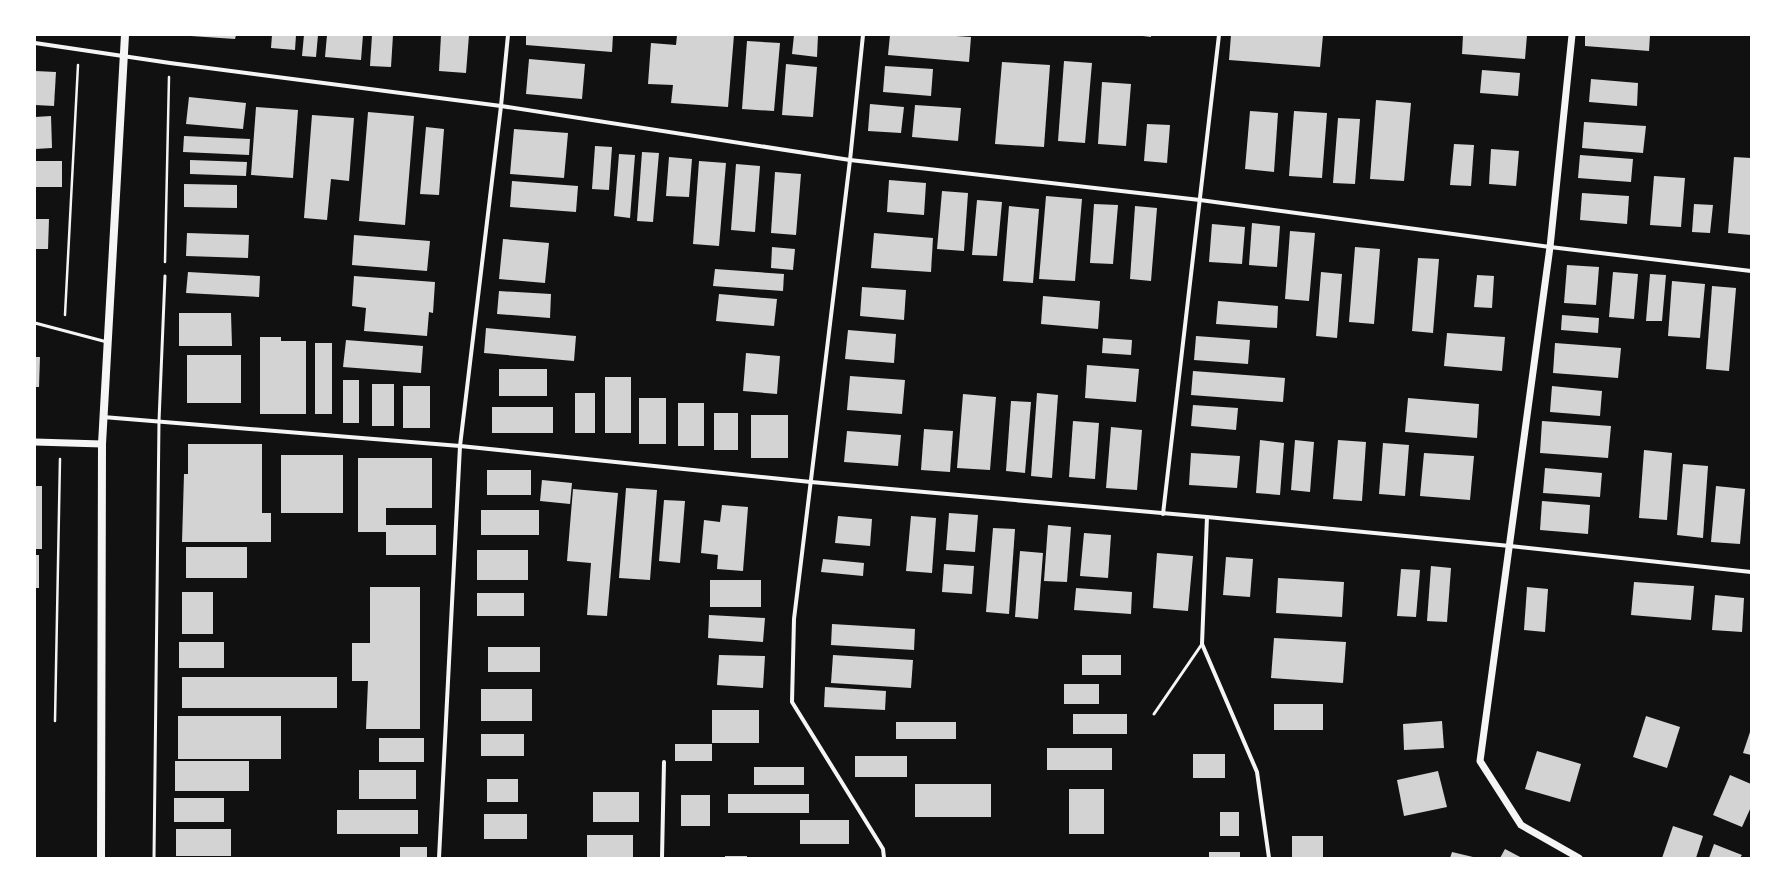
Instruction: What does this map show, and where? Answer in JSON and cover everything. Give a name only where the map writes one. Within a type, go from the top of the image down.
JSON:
[{"type":"main road","points":[[101,858],[102,444],[125,35]]},
{"type":"street","points":[[440,858],[460,446],[501,106],[508,35]]},
{"type":"street","points":[[863,35],[850,160],[794,619],[792,702],[884,849],[884,858]]},
{"type":"street","points":[[1163,514],[1219,35]]},
{"type":"street","points":[[1572,35],[1550,247],[1480,761],[1521,825],[1579,858]]},
{"type":"street","points":[[35,43],[124,57],[501,106],[850,160],[1200,200],[1550,247],[1751,271]]},
{"type":"street","points":[[103,417],[460,446],[810,482],[1207,517],[1510,546],[1751,572]]},
{"type":"street","points":[[35,442],[102,444]]},
{"type":"street","points":[[1207,517],[1202,644],[1257,772],[1269,858]]},
{"type":"street","points":[[662,858],[664,762]]},
{"type":"lane","points":[[154,858],[159,421],[165,276]]},
{"type":"lane","points":[[35,323],[108,343]]},
{"type":"lane","points":[[1154,714],[1202,644]]},
{"type":"path","points":[[64,332],[79,50]]},
{"type":"path","points":[[165,276],[170,63]]},
{"type":"path","points":[[55,721],[60,442]]},
{"type":"building","points":[[176,35],[236,35],[235,39]]},
{"type":"building","points":[[272,35],[296,35],[295,50],[271,48]]},
{"type":"building","points":[[304,35],[318,35],[316,57],[302,56]]},
{"type":"building","points":[[327,35],[363,35],[361,60],[325,57]]},
{"type":"building","points":[[372,35],[393,35],[391,67],[370,66]]},
{"type":"building","points":[[441,35],[469,35],[466,73],[439,71]]},
{"type":"building","points":[[526,35],[613,35],[612,52],[526,45]]},
{"type":"building","points":[[677,35],[734,35],[728,107],[671,103],[673,85],[648,84],[651,43],[676,45]]},
{"type":"building","points":[[794,35],[818,35],[817,57],[792,54]]},
{"type":"building","points":[[890,35],[941,35],[971,37],[969,62],[888,55]]},
{"type":"building","points":[[1135,35],[1151,35],[1151,37]]},
{"type":"building","points":[[1231,35],[1323,35],[1320,67],[1229,60]]},
{"type":"building","points":[[1463,35],[1527,35],[1525,59],[1462,54]]},
{"type":"building","points":[[1585,35],[1650,35],[1649,51],[1585,46]]},
{"type":"building","points":[[747,41],[780,43],[774,111],[742,109]]},
{"type":"building","points":[[529,59],[585,64],[582,99],[526,94]]},
{"type":"building","points":[[1064,61],[1092,63],[1085,143],[1058,141]]},
{"type":"building","points":[[1002,62],[1050,65],[1044,147],[995,144]]},
{"type":"building","points":[[786,64],[817,67],[813,117],[782,115]]},
{"type":"building","points":[[885,66],[933,69],[931,96],[883,92]]},
{"type":"building","points":[[1482,70],[1520,73],[1518,96],[1480,93]]},
{"type":"building","points":[[35,71],[56,72],[54,106],[35,105]]},
{"type":"building","points":[[1591,79],[1638,83],[1637,106],[1589,102]]},
{"type":"building","points":[[1102,82],[1131,84],[1126,146],[1098,144]]},
{"type":"building","points":[[189,97],[246,103],[243,129],[186,124]]},
{"type":"building","points":[[1376,100],[1411,103],[1404,181],[1370,179]]},
{"type":"building","points":[[870,104],[904,107],[901,133],[868,131]]},
{"type":"building","points":[[915,105],[961,108],[958,141],[912,137]]},
{"type":"building","points":[[256,107],[298,110],[293,178],[251,175]]},
{"type":"building","points":[[1250,111],[1278,113],[1274,172],[1245,169]]},
{"type":"building","points":[[1294,111],[1327,113],[1322,178],[1289,176]]},
{"type":"building","points":[[368,112],[414,116],[405,225],[359,221]]},
{"type":"building","points":[[312,115],[354,118],[349,181],[331,179],[327,220],[304,218]]},
{"type":"building","points":[[51,116],[52,148],[35,149],[35,117]]},
{"type":"building","points":[[1338,118],[1360,119],[1355,184],[1333,183]]},
{"type":"building","points":[[1584,122],[1646,126],[1643,153],[1582,148]]},
{"type":"building","points":[[1147,124],[1170,125],[1167,163],[1144,161]]},
{"type":"building","points":[[426,127],[444,129],[439,195],[420,194]]},
{"type":"building","points":[[514,129],[568,133],[564,178],[510,174]]},
{"type":"building","points":[[184,136],[250,139],[249,155],[183,152]]},
{"type":"building","points":[[1454,144],[1474,145],[1471,186],[1450,185]]},
{"type":"building","points":[[595,146],[612,147],[609,190],[592,189]]},
{"type":"building","points":[[1491,149],[1519,151],[1516,186],[1489,184]]},
{"type":"building","points":[[642,152],[659,153],[653,222],[637,221]]},
{"type":"building","points":[[619,154],[635,155],[630,218],[614,216]]},
{"type":"building","points":[[1580,155],[1633,159],[1631,182],[1578,178]]},
{"type":"building","points":[[669,157],[692,159],[689,197],[666,196]]},
{"type":"building","points":[[1734,157],[1751,158],[1751,235],[1728,233]]},
{"type":"building","points":[[190,160],[247,162],[246,176],[190,174]]},
{"type":"building","points":[[35,161],[62,161],[62,187],[35,187]]},
{"type":"building","points":[[699,161],[726,163],[719,246],[693,244]]},
{"type":"building","points":[[736,164],[760,166],[755,232],[731,230]]},
{"type":"building","points":[[775,172],[801,174],[796,235],[771,233]]},
{"type":"building","points":[[1654,176],[1685,178],[1681,227],[1650,225]]},
{"type":"building","points":[[889,180],[926,183],[924,215],[887,212]]},
{"type":"building","points":[[512,181],[578,186],[576,212],[510,207]]},
{"type":"building","points":[[184,184],[237,185],[237,208],[184,207]]},
{"type":"building","points":[[942,191],[968,193],[964,251],[937,249]]},
{"type":"building","points":[[1582,193],[1629,196],[1627,224],[1580,220]]},
{"type":"building","points":[[1046,196],[1082,199],[1075,281],[1039,279]]},
{"type":"building","points":[[977,200],[1002,202],[997,256],[972,255]]},
{"type":"building","points":[[1094,204],[1118,205],[1113,264],[1090,263]]},
{"type":"building","points":[[1694,204],[1713,205],[1710,233],[1692,232]]},
{"type":"building","points":[[1009,206],[1039,209],[1033,283],[1003,281]]},
{"type":"building","points":[[1135,206],[1157,208],[1151,281],[1130,279]]},
{"type":"building","points":[[35,219],[49,219],[48,249],[35,249]]},
{"type":"building","points":[[1252,223],[1280,226],[1277,267],[1249,265]]},
{"type":"building","points":[[1212,224],[1245,227],[1242,264],[1209,262]]},
{"type":"building","points":[[1290,231],[1315,233],[1309,301],[1285,299]]},
{"type":"building","points":[[187,233],[249,235],[248,258],[186,256]]},
{"type":"building","points":[[874,233],[933,238],[931,272],[871,268]]},
{"type":"building","points":[[354,235],[430,241],[427,271],[352,265]]},
{"type":"building","points":[[503,239],[549,243],[545,283],[499,279]]},
{"type":"building","points":[[772,247],[795,249],[793,270],[771,268]]},
{"type":"building","points":[[1355,247],[1380,249],[1374,324],[1349,322]]},
{"type":"building","points":[[1418,258],[1439,259],[1433,333],[1412,331]]},
{"type":"building","points":[[1567,265],[1599,267],[1596,305],[1564,303]]},
{"type":"building","points":[[715,269],[784,274],[783,291],[713,286]]},
{"type":"building","points":[[188,272],[260,276],[259,297],[186,293]]},
{"type":"building","points":[[1321,272],[1342,274],[1337,338],[1316,336]]},
{"type":"building","points":[[1613,272],[1638,274],[1634,319],[1609,317]]},
{"type":"building","points":[[1650,274],[1666,275],[1662,321],[1646,321]]},
{"type":"building","points":[[1477,275],[1494,276],[1492,308],[1474,307]]},
{"type":"building","points":[[354,276],[435,282],[433,313],[429,312],[427,336],[364,331],[366,308],[352,306]]},
{"type":"building","points":[[1672,281],[1705,284],[1700,338],[1668,336]]},
{"type":"building","points":[[1712,286],[1736,288],[1729,371],[1706,369]]},
{"type":"building","points":[[862,287],[906,290],[904,320],[860,316]]},
{"type":"building","points":[[499,291],[551,294],[550,318],[497,314]]},
{"type":"building","points":[[719,294],[777,299],[774,326],[716,321]]},
{"type":"building","points":[[1043,296],[1100,301],[1098,329],[1041,324]]},
{"type":"building","points":[[1218,301],[1278,306],[1277,328],[1216,324]]},
{"type":"building","points":[[179,313],[231,313],[232,346],[179,346]]},
{"type":"building","points":[[1562,315],[1599,318],[1598,333],[1561,330]]},
{"type":"building","points":[[486,328],[576,336],[574,361],[484,353]]},
{"type":"building","points":[[848,330],[896,334],[894,363],[845,359]]},
{"type":"building","points":[[1447,333],[1505,337],[1502,371],[1444,366]]},
{"type":"building","points":[[1196,336],[1250,340],[1248,364],[1194,360]]},
{"type":"building","points":[[260,337],[281,337],[281,341],[306,341],[306,414],[260,414]]},
{"type":"building","points":[[1103,338],[1132,340],[1131,355],[1102,353]]},
{"type":"building","points":[[346,340],[423,346],[421,373],[343,367]]},
{"type":"building","points":[[315,343],[332,343],[332,414],[315,414]]},
{"type":"building","points":[[1555,343],[1621,348],[1618,378],[1553,373]]},
{"type":"building","points":[[746,353],[780,356],[777,394],[743,391]]},
{"type":"building","points":[[187,355],[241,355],[241,403],[187,403]]},
{"type":"building","points":[[35,357],[40,357],[39,387],[35,387]]},
{"type":"building","points":[[1087,365],[1139,369],[1136,402],[1085,398]]},
{"type":"building","points":[[499,369],[547,369],[547,396],[499,396]]},
{"type":"building","points":[[1193,371],[1285,378],[1283,402],[1191,395]]},
{"type":"building","points":[[850,376],[905,380],[902,414],[847,410]]},
{"type":"building","points":[[605,377],[631,377],[631,433],[605,433]]},
{"type":"building","points":[[343,380],[359,380],[359,423],[343,423]]},
{"type":"building","points":[[372,384],[394,384],[394,426],[372,426]]},
{"type":"building","points":[[403,386],[430,386],[430,428],[403,428]]},
{"type":"building","points":[[1552,386],[1602,391],[1600,416],[1550,412]]},
{"type":"building","points":[[575,393],[595,393],[595,433],[575,433]]},
{"type":"building","points":[[1037,393],[1058,395],[1052,478],[1031,476]]},
{"type":"building","points":[[963,394],[996,397],[990,470],[957,468]]},
{"type":"building","points":[[639,398],[666,398],[666,444],[639,444]]},
{"type":"building","points":[[1408,398],[1479,404],[1477,438],[1405,432]]},
{"type":"building","points":[[1011,401],[1031,402],[1025,473],[1006,471]]},
{"type":"building","points":[[678,403],[704,403],[704,446],[678,446]]},
{"type":"building","points":[[1193,405],[1238,408],[1236,430],[1191,426]]},
{"type":"building","points":[[492,407],[553,407],[553,433],[492,433]]},
{"type":"building","points":[[714,413],[738,413],[738,450],[714,450]]},
{"type":"building","points":[[751,415],[788,415],[788,458],[751,458]]},
{"type":"building","points":[[1073,421],[1099,423],[1095,479],[1069,477]]},
{"type":"building","points":[[1542,421],[1611,426],[1608,458],[1540,453]]},
{"type":"building","points":[[1111,427],[1142,430],[1137,490],[1106,488]]},
{"type":"building","points":[[924,429],[953,431],[950,472],[921,470]]},
{"type":"building","points":[[847,431],[901,435],[898,466],[844,462]]},
{"type":"building","points":[[1260,440],[1284,443],[1280,495],[1256,493]]},
{"type":"building","points":[[1295,440],[1314,442],[1310,492],[1291,490]]},
{"type":"building","points":[[1338,440],[1366,442],[1362,501],[1333,499]]},
{"type":"building","points":[[1383,443],[1409,445],[1405,496],[1379,494]]},
{"type":"building","points":[[188,444],[262,444],[262,513],[271,513],[271,542],[182,542],[184,474],[188,474]]},
{"type":"building","points":[[1644,450],[1672,453],[1667,520],[1639,518]]},
{"type":"building","points":[[1191,453],[1240,456],[1237,488],[1189,485]]},
{"type":"building","points":[[1424,453],[1474,456],[1470,500],[1420,496]]},
{"type":"building","points":[[281,455],[343,455],[343,513],[281,513]]},
{"type":"building","points":[[358,458],[432,458],[432,508],[386,508],[386,525],[436,525],[436,555],[386,555],[386,532],[358,532]]},
{"type":"building","points":[[1683,464],[1708,466],[1703,538],[1677,535]]},
{"type":"building","points":[[1545,468],[1602,473],[1600,497],[1543,493]]},
{"type":"building","points":[[487,470],[531,470],[531,495],[487,495]]},
{"type":"building","points":[[542,480],[572,483],[570,504],[540,501]]},
{"type":"building","points":[[35,486],[42,486],[42,549],[35,549]]},
{"type":"building","points":[[1716,486],[1745,489],[1740,544],[1711,542]]},
{"type":"building","points":[[626,488],[657,490],[650,580],[619,578]]},
{"type":"building","points":[[573,489],[618,493],[607,616],[587,615],[591,563],[567,561]]},
{"type":"building","points":[[664,500],[685,501],[680,563],[659,561]]},
{"type":"building","points":[[1542,501],[1590,505],[1588,534],[1540,530]]},
{"type":"building","points":[[722,505],[748,507],[743,571],[717,569],[718,555],[701,553],[704,520],[720,522]]},
{"type":"building","points":[[481,510],[539,510],[539,535],[481,535]]},
{"type":"building","points":[[949,513],[978,515],[975,552],[946,550]]},
{"type":"building","points":[[838,516],[872,519],[870,546],[835,543]]},
{"type":"building","points":[[911,516],[936,518],[932,573],[906,571]]},
{"type":"building","points":[[1048,525],[1071,527],[1067,582],[1044,581]]},
{"type":"building","points":[[993,528],[1015,529],[1009,614],[986,612]]},
{"type":"building","points":[[1084,533],[1111,535],[1108,578],[1080,576]]},
{"type":"building","points":[[186,547],[247,547],[247,578],[186,578]]},
{"type":"building","points":[[477,550],[528,550],[528,580],[477,580]]},
{"type":"building","points":[[1020,551],[1043,553],[1038,619],[1015,617]]},
{"type":"building","points":[[1157,553],[1193,556],[1188,611],[1153,608]]},
{"type":"building","points":[[35,555],[39,555],[39,588],[35,588]]},
{"type":"building","points":[[1226,557],[1253,559],[1250,597],[1223,595]]},
{"type":"building","points":[[823,559],[864,563],[863,576],[821,572]]},
{"type":"building","points":[[944,564],[974,566],[972,594],[942,592]]},
{"type":"building","points":[[1431,566],[1451,568],[1447,622],[1427,621]]},
{"type":"building","points":[[1401,569],[1420,570],[1416,617],[1397,616]]},
{"type":"building","points":[[1278,578],[1344,582],[1342,617],[1276,613]]},
{"type":"building","points":[[710,580],[761,580],[761,607],[710,607]]},
{"type":"building","points":[[1634,582],[1694,586],[1691,620],[1631,615]]},
{"type":"building","points":[[370,587],[420,587],[420,729],[366,729],[368,681],[352,681],[352,643],[370,643]]},
{"type":"building","points":[[1527,587],[1548,589],[1545,632],[1524,630]]},
{"type":"building","points":[[1076,588],[1132,592],[1131,614],[1074,610]]},
{"type":"building","points":[[182,592],[213,592],[213,634],[182,634]]},
{"type":"building","points":[[477,593],[524,593],[524,616],[477,616]]},
{"type":"building","points":[[1715,595],[1744,598],[1742,632],[1712,630]]},
{"type":"building","points":[[709,615],[765,618],[763,642],[708,638]]},
{"type":"building","points":[[832,624],[915,629],[914,650],[831,645]]},
{"type":"building","points":[[1274,638],[1346,642],[1343,683],[1271,678]]},
{"type":"building","points":[[179,642],[224,642],[224,668],[179,668]]},
{"type":"building","points":[[488,647],[540,647],[540,672],[488,672]]},
{"type":"building","points":[[719,655],[765,656],[763,688],[717,685]]},
{"type":"building","points":[[833,655],[913,660],[911,688],[831,683]]},
{"type":"building","points":[[1082,655],[1121,655],[1121,675],[1082,675]]},
{"type":"building","points":[[182,677],[337,677],[337,708],[182,708]]},
{"type":"building","points":[[1064,684],[1099,684],[1099,704],[1064,704]]},
{"type":"building","points":[[825,687],[886,691],[885,710],[824,707]]},
{"type":"building","points":[[481,689],[532,689],[532,721],[481,721]]},
{"type":"building","points":[[1274,704],[1323,704],[1323,730],[1274,730]]},
{"type":"building","points":[[712,710],[759,710],[759,743],[712,743]]},
{"type":"building","points":[[1073,714],[1127,714],[1127,734],[1073,734]]},
{"type":"building","points":[[178,716],[281,716],[281,759],[178,759]]},
{"type":"building","points":[[1646,716],[1680,727],[1667,768],[1633,757]]},
{"type":"building","points":[[1442,721],[1444,748],[1404,750],[1403,724]]},
{"type":"building","points":[[896,722],[956,722],[956,739],[896,739]]},
{"type":"building","points":[[1751,729],[1751,755],[1743,753]]},
{"type":"building","points":[[481,734],[524,734],[524,756],[481,756]]},
{"type":"building","points":[[379,738],[424,738],[424,762],[379,762]]},
{"type":"building","points":[[675,744],[712,744],[712,761],[675,761]]},
{"type":"building","points":[[1047,748],[1112,748],[1112,770],[1047,770]]},
{"type":"building","points":[[1537,751],[1581,764],[1570,802],[1525,789]]},
{"type":"building","points":[[1193,754],[1225,754],[1225,778],[1193,778]]},
{"type":"building","points":[[855,756],[907,756],[907,777],[855,777]]},
{"type":"building","points":[[175,761],[249,761],[249,791],[175,791]]},
{"type":"building","points":[[754,767],[804,767],[804,785],[754,785]]},
{"type":"building","points":[[359,770],[416,770],[416,799],[359,799]]},
{"type":"building","points":[[1438,771],[1447,807],[1404,816],[1397,780]]},
{"type":"building","points":[[1730,775],[1751,784],[1751,807],[1742,827],[1713,815]]},
{"type":"building","points":[[487,779],[518,779],[518,802],[487,802]]},
{"type":"building","points":[[915,784],[991,784],[991,817],[915,817]]},
{"type":"building","points":[[1069,789],[1104,789],[1104,834],[1069,834]]},
{"type":"building","points":[[593,792],[639,792],[639,822],[593,822]]},
{"type":"building","points":[[728,794],[809,794],[809,813],[728,813]]},
{"type":"building","points":[[681,795],[710,795],[710,826],[681,826]]},
{"type":"building","points":[[174,798],[224,798],[224,822],[174,822]]},
{"type":"building","points":[[337,810],[418,810],[418,834],[337,834]]},
{"type":"building","points":[[1220,812],[1239,812],[1239,836],[1220,836]]},
{"type":"building","points":[[484,814],[527,814],[527,839],[484,839]]},
{"type":"building","points":[[800,820],[849,820],[849,844],[800,844]]},
{"type":"building","points":[[1673,826],[1703,836],[1696,858],[1662,858]]},
{"type":"building","points":[[176,829],[231,829],[231,856],[176,856]]},
{"type":"building","points":[[587,835],[633,835],[633,857],[587,857]]},
{"type":"building","points":[[1292,836],[1323,836],[1323,858],[1292,858]]},
{"type":"building","points":[[1714,844],[1742,855],[1740,858],[1709,858]]},
{"type":"building","points":[[400,847],[427,847],[427,858],[400,858]]},
{"type":"building","points":[[1505,849],[1522,858],[1500,858]]},
{"type":"building","points":[[1209,852],[1240,852],[1240,858],[1209,858]]},
{"type":"building","points":[[1452,852],[1473,857],[1473,858],[1450,858]]},
{"type":"building","points":[[725,856],[747,856],[747,858],[725,858]]}]
